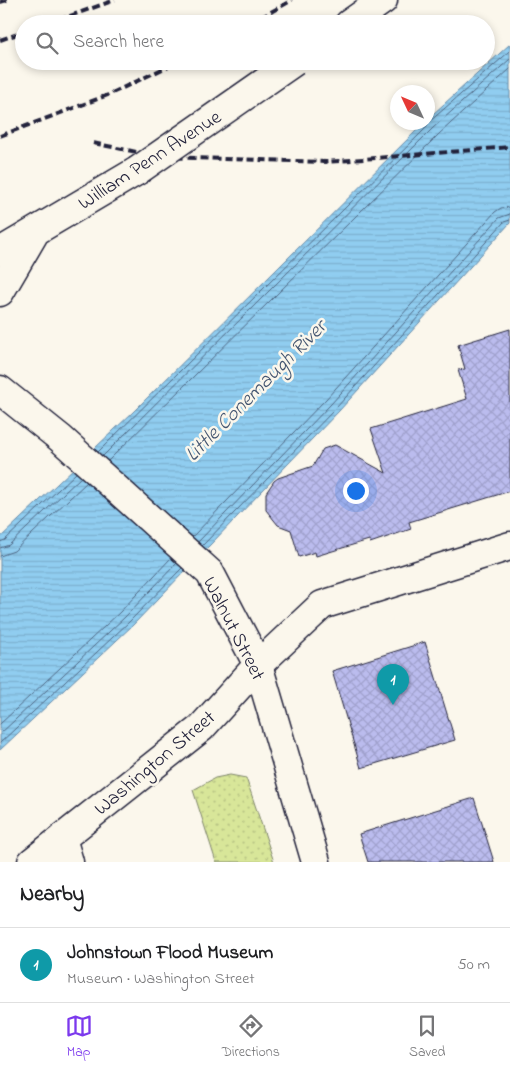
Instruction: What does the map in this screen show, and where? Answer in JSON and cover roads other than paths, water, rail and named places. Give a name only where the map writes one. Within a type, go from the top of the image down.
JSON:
[{"type":"main road","points":[[362,15],[383,0]]},
{"type":"main road","name":"William Penn Avenue","points":[[0,252],[136,171],[282,70]]},
{"type":"main road","points":[[0,292],[36,230]]},
{"type":"main road","name":"Walnut Street","points":[[0,390],[60,438],[210,573],[258,665],[316,862]]},
{"type":"main road","name":"Washington Street","points":[[32,862],[66,850],[201,728],[258,665],[322,605],[510,546]]},
{"type":"water","name":"Little Conemaugh River","points":[[510,44],[510,223],[339,411],[133,625],[0,750],[0,538],[133,412],[417,130],[435,130],[435,112],[481,70],[495,70],[495,58]]},
{"type":"railway","points":[[0,2],[7,0]]},
{"type":"railway","points":[[72,15],[115,0]]},
{"type":"railway","points":[[266,15],[292,0]]},
{"type":"railway","points":[[0,40],[15,35]]},
{"type":"railway","points":[[0,136],[108,95],[160,70]]},
{"type":"railway","points":[[93,143],[161,157],[326,162],[510,147]]},
{"type":"place","name":"Johnstown Flood Museum","points":[[393,705]]}]
